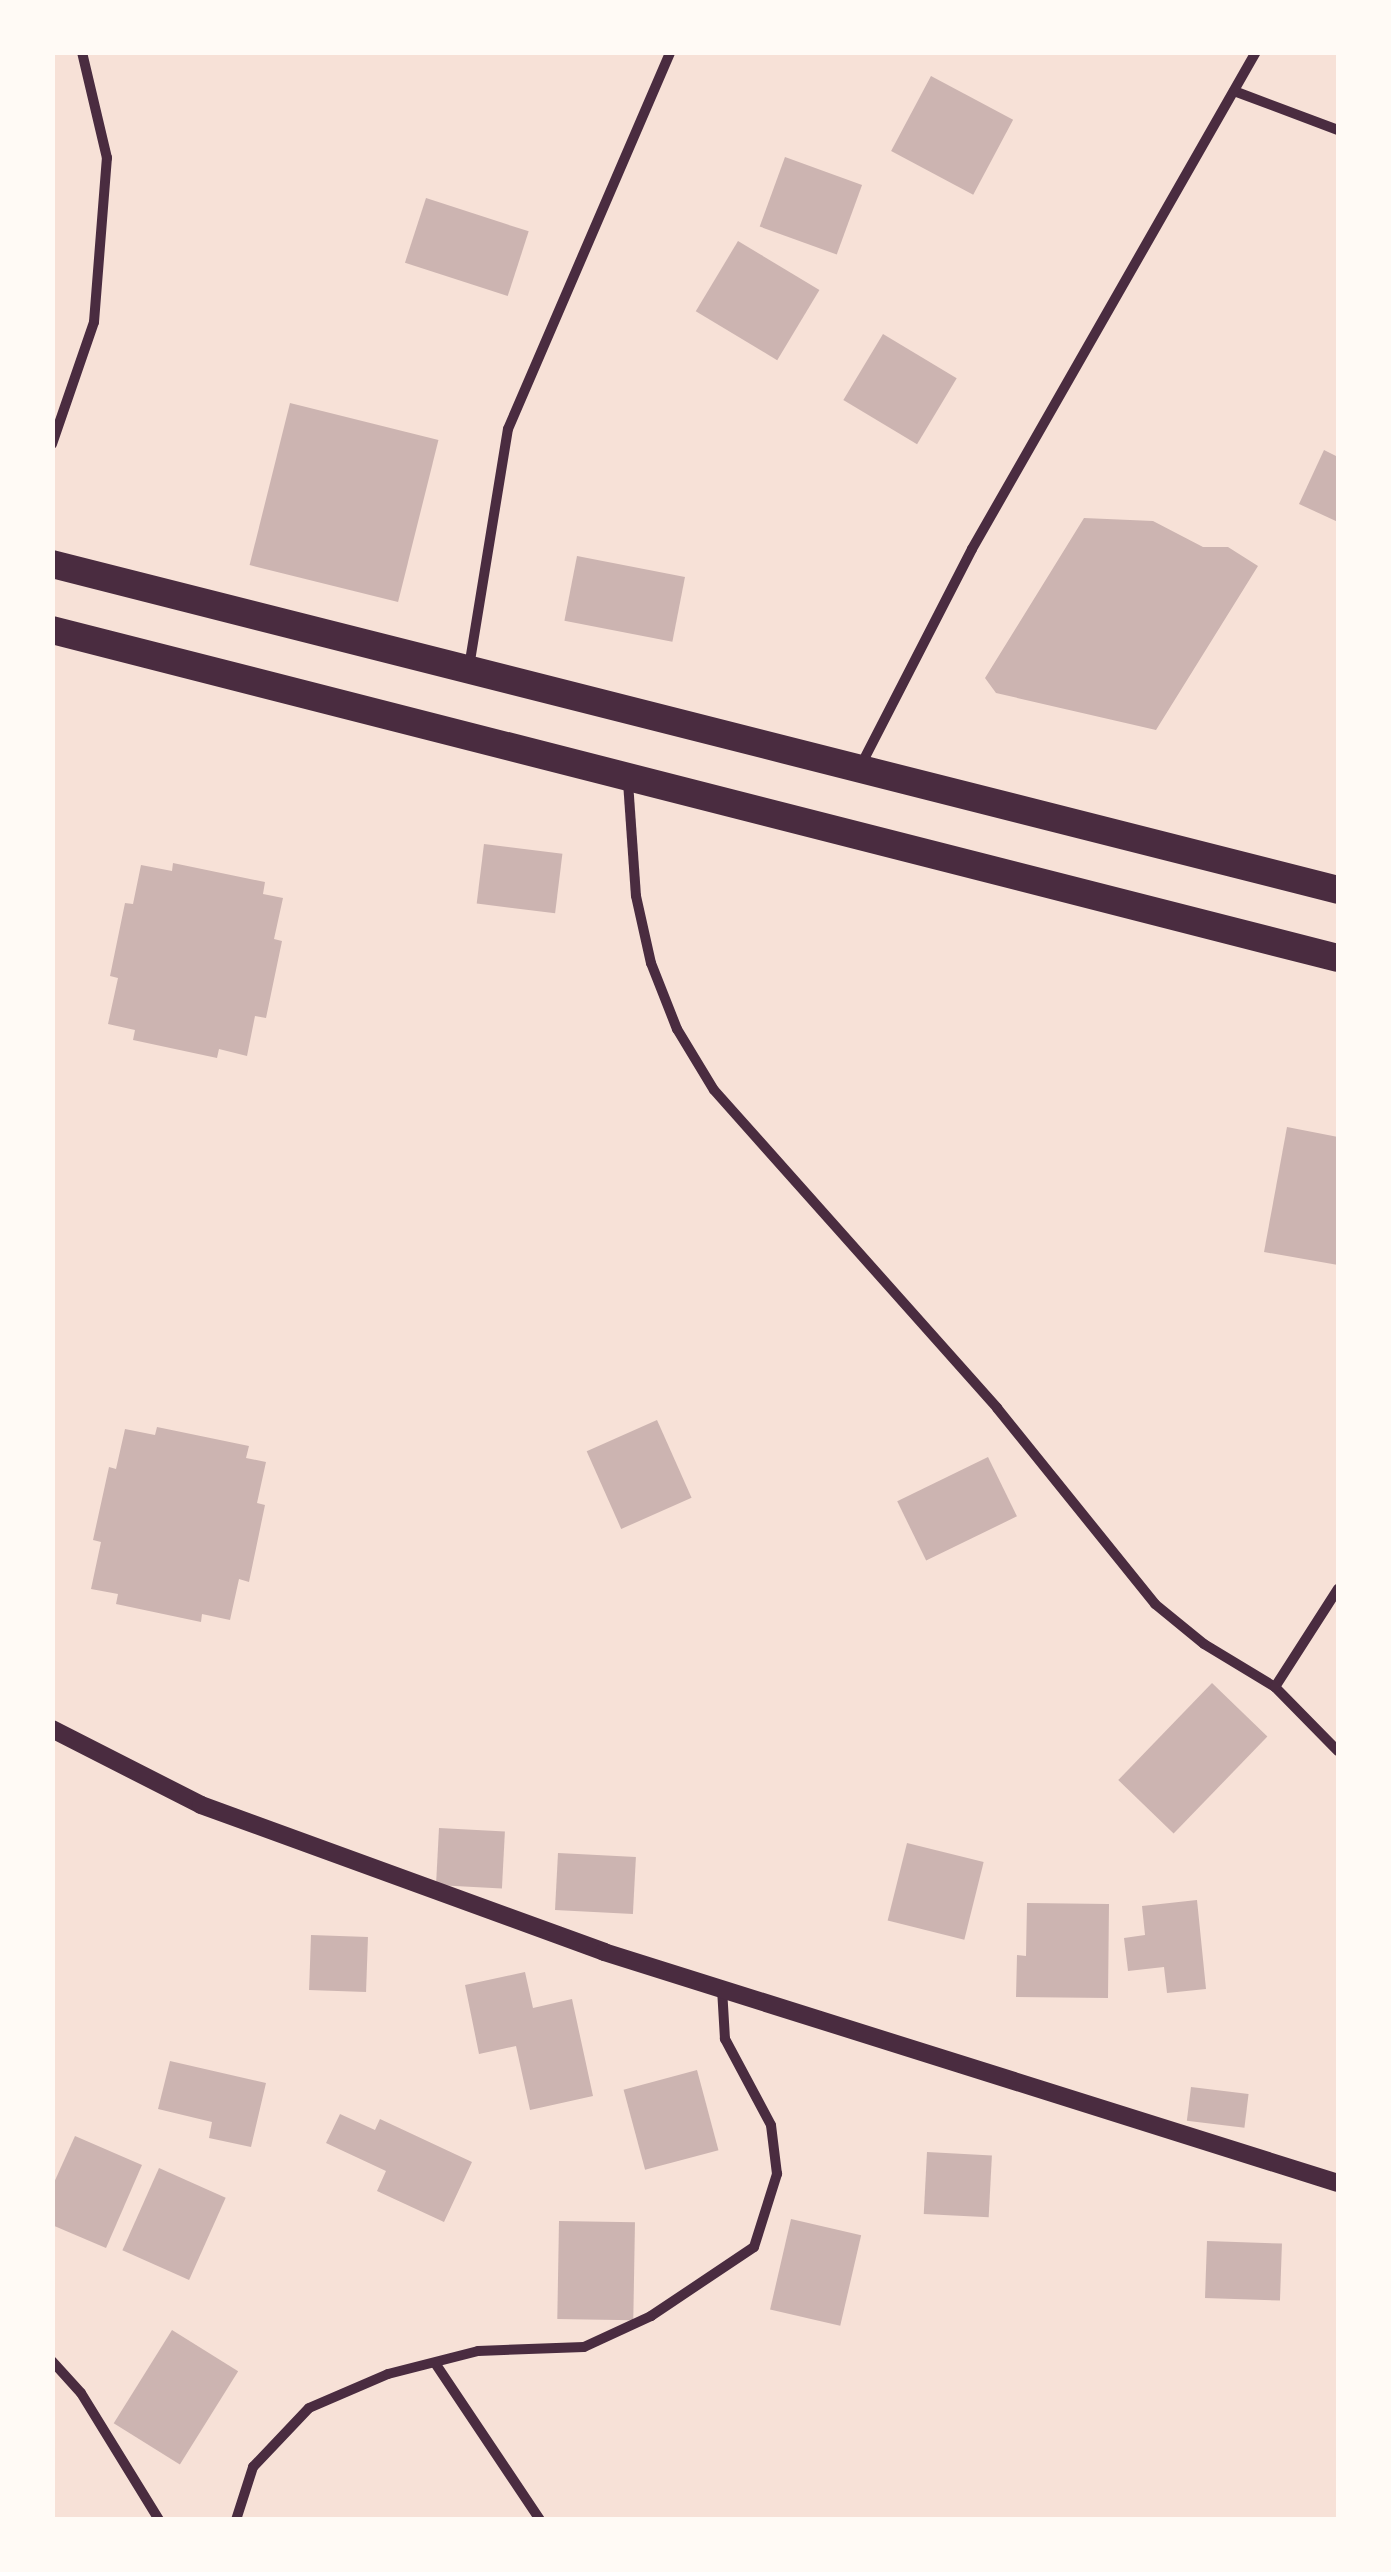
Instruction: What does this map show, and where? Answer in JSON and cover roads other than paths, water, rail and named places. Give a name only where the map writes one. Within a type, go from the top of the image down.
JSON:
[{"type":"highway","points":[[52,564],[1338,890]]},
{"type":"highway","points":[[52,630],[1338,958]]},
{"type":"street","points":[[52,444],[94,322],[107,158],[82,52]]},
{"type":"street","points":[[469,668],[508,429],[670,52]]},
{"type":"street","points":[[859,768],[972,549],[1256,52]]},
{"type":"street","points":[[1234,91],[1338,130]]},
{"type":"street","points":[[628,778],[636,896],[651,963],[677,1029],[714,1090],[997,1408],[1155,1604],[1204,1644],[1275,1687],[1338,1751]]},
{"type":"street","points":[[1275,1687],[1338,1589]]},
{"type":"street","points":[[52,1730],[201,1805],[722,1989],[1338,2182]]},
{"type":"street","points":[[236,2520],[252,2467],[310,2408],[388,2374],[478,2351],[584,2347],[651,2316],[754,2247],[777,2174],[775,2157],[771,2125],[724,2039],[722,1989]]},
{"type":"street","points":[[52,2362],[81,2394],[159,2520]]},
{"type":"street","points":[[435,2363],[540,2520]]}]
